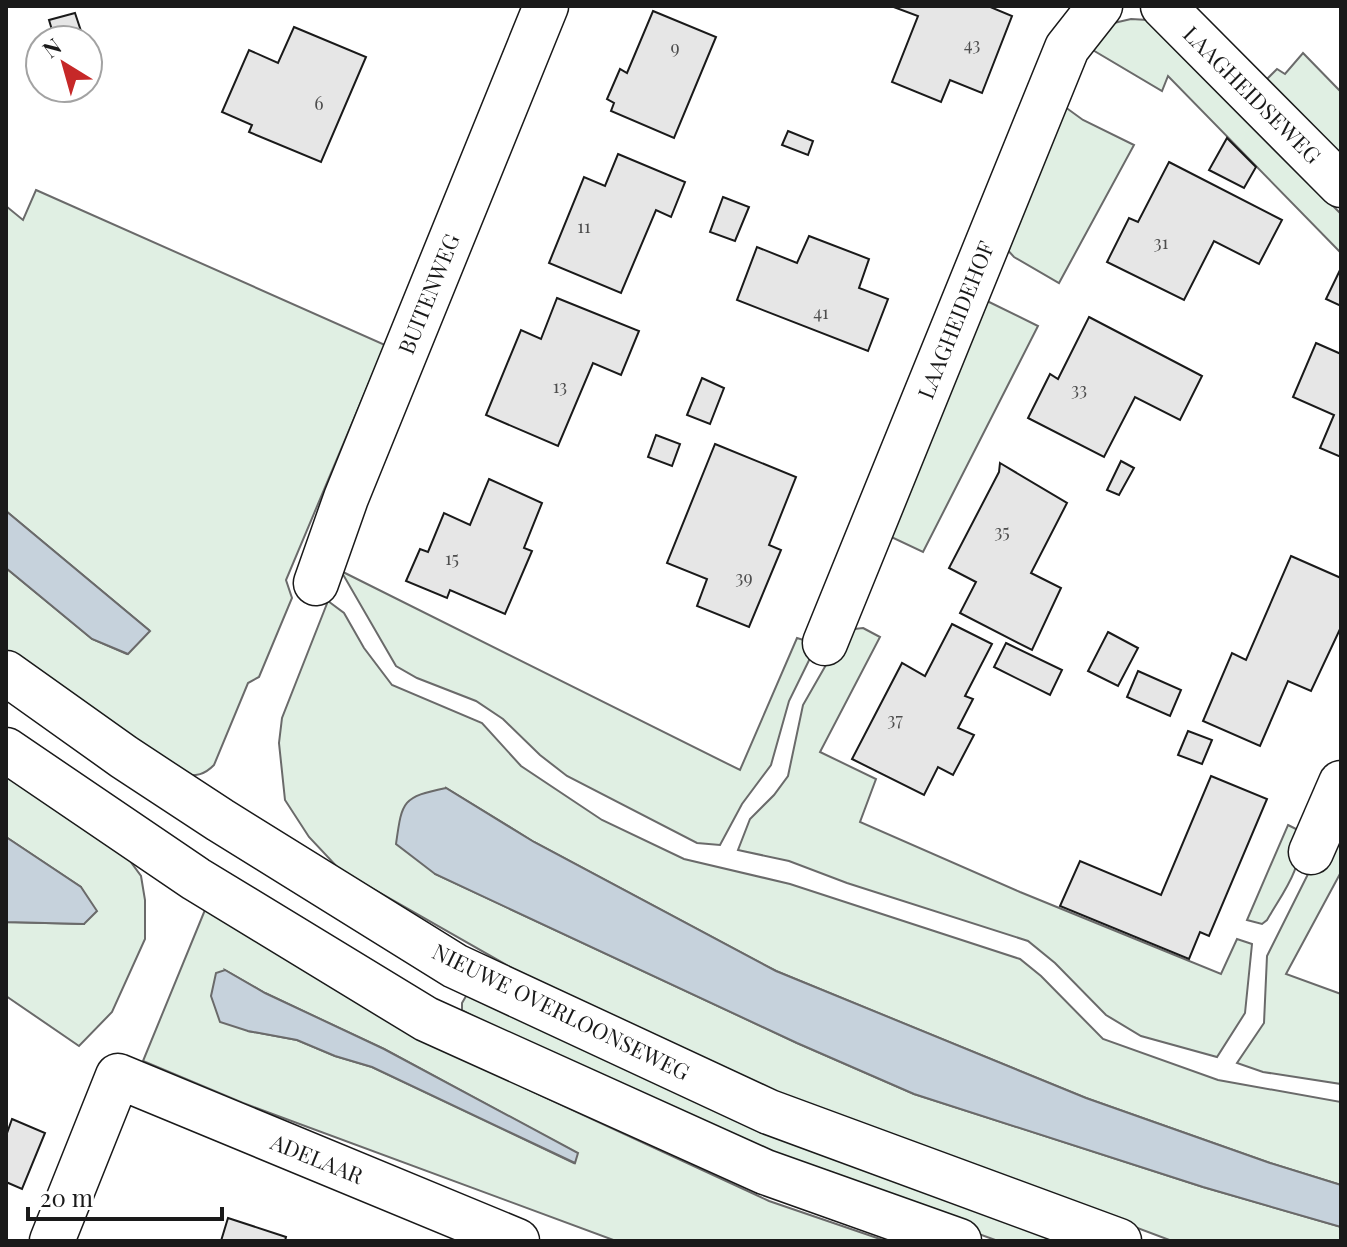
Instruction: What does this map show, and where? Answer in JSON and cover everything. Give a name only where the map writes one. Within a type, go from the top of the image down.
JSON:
[{"type":"street","name":"BUITENWEG","points":[[316,583],[351,483],[546,6]]},
{"type":"street","name":"LAAGHEIDEHOF","points":[[825,643],[1067,48],[1100,6]]},
{"type":"street","name":"LAAGHEIDSEWEG","points":[[1163,6],[1341,185]]},
{"type":"street","name":"NIEUWE OVERLOONSEWEG","points":[[6,673],[208,813],[455,966],[769,1112],[1119,1241]]},
{"type":"street","points":[[6,750],[196,879],[426,1019],[765,1172],[959,1241]]},
{"type":"street","points":[[1311,852],[1341,783]]},
{"type":"street","name":"ADELAAR","points":[[52,1241],[118,1076],[517,1241]]},
{"type":"green space","points":[[1131,19],[1148,20],[1341,214],[1341,253],[1168,76],[1162,91],[1086,46],[1101,26]]},
{"type":"green space","points":[[1303,53],[1341,92],[1341,166],[1262,84],[1277,69],[1285,74]]},
{"type":"green space","points":[[1061,104],[1083,120],[1134,145],[1059,283],[1014,257],[1004,246]]},
{"type":"green space","points":[[36,190],[385,345],[286,580],[292,598],[259,677],[248,683],[214,765],[200,774],[184,775],[6,652],[6,568],[92,639],[127,654],[149,630],[6,511],[6,206],[23,220]]},
{"type":"green space","points":[[983,299],[1038,326],[923,552],[887,535]]},
{"type":"green space","points":[[341,571],[740,770],[797,638],[817,644],[789,701],[771,765],[742,804],[720,845],[697,843],[567,776],[503,719],[476,701],[417,678],[396,666]]},
{"type":"green space","points":[[328,601],[344,613],[364,648],[392,685],[482,723],[521,766],[602,820],[684,859],[790,884],[1020,959],[1103,1039],[1218,1080],[1341,1102],[1341,1185],[1086,1098],[776,971],[534,842],[446,788],[435,874],[797,1043],[914,1094],[1203,1187],[1341,1227],[1341,1241],[1172,1241],[712,1068],[531,979],[340,870],[309,837],[285,800],[279,743],[282,718]]},
{"type":"green space","points":[[863,628],[880,637],[820,752],[876,779],[860,822],[1020,892],[1221,974],[1237,939],[1252,944],[1245,1013],[1217,1057],[1141,1036],[1106,1015],[1055,963],[1028,941],[847,883],[789,861],[738,850],[750,819],[788,776],[803,705],[846,630]]},
{"type":"green space","points":[[6,768],[122,850],[141,876],[145,900],[145,939],[112,1012],[79,1046],[6,996],[6,922],[84,924],[81,887],[6,837]]},
{"type":"green space","points":[[1288,825],[1300,831],[1296,868],[1267,920],[1262,924],[1247,920]]},
{"type":"green space","points":[[1341,828],[1341,872],[1286,974],[1341,994],[1341,1084],[1263,1072],[1237,1063],[1264,1023],[1267,956],[1316,858]]},
{"type":"green space","points":[[207,905],[525,1088],[769,1201],[886,1241],[616,1241],[243,1103],[143,1061]],"holes":[[[225,970],[265,993],[384,1049],[577,1153],[574,1163],[372,1067],[297,1040],[248,1031]]]},
{"type":"green space","points":[[469,991],[1070,1241],[998,1241],[805,1171],[478,1019],[462,1010],[462,1003]]},
{"type":"shaded area","points":[[6,511],[150,631],[128,654],[92,639],[6,568]]},
{"type":"shaded area","points":[[446,788],[534,842],[776,971],[1086,1098],[1341,1185],[1341,1227],[1203,1187],[914,1094],[797,1043],[435,874],[396,844],[400,818],[407,803],[420,794]]},
{"type":"shaded area","points":[[6,837],[81,887],[97,911],[84,924],[6,922]]},
{"type":"shaded area","points":[[225,970],[265,993],[384,1049],[578,1153],[575,1163],[372,1067],[297,1040],[220,1022],[211,996],[216,973]]},
{"type":"building","points":[[891,6],[988,6],[1012,16],[982,93],[950,80],[941,102],[892,82],[918,16]]},
{"type":"building","points":[[653,11],[716,37],[674,138],[611,111],[614,103],[607,99],[620,69],[627,73]]},
{"type":"building","points":[[75,13],[79,24],[50,24],[49,20]]},
{"type":"building","points":[[294,27],[366,57],[321,162],[249,132],[252,125],[222,112],[249,50],[278,63]]},
{"type":"building","points":[[788,131],[813,141],[808,155],[782,145]]},
{"type":"building","points":[[1227,138],[1256,167],[1244,188],[1209,170]]},
{"type":"building","points":[[618,154],[685,182],[671,217],[656,210],[621,293],[549,263],[584,177],[605,186]]},
{"type":"building","points":[[1169,162],[1282,220],[1259,264],[1214,241],[1184,300],[1107,262],[1129,218],[1138,222]]},
{"type":"building","points":[[723,197],[749,207],[735,241],[710,232]]},
{"type":"building","points":[[809,236],[869,259],[859,288],[888,299],[868,351],[737,300],[757,247],[797,263]]},
{"type":"building","points":[[1341,268],[1341,306],[1326,299]]},
{"type":"building","points":[[557,298],[639,331],[621,375],[593,363],[558,446],[486,415],[521,330],[541,339]]},
{"type":"building","points":[[1089,317],[1202,376],[1180,420],[1135,397],[1104,457],[1028,418],[1050,374],[1058,379]]},
{"type":"building","points":[[1316,343],[1341,354],[1341,457],[1320,448],[1334,415],[1293,397]]},
{"type":"building","points":[[702,378],[724,388],[710,424],[687,415]]},
{"type":"building","points":[[656,435],[680,444],[672,466],[648,457]]},
{"type":"building","points":[[715,444],[796,477],[769,545],[781,550],[749,627],[697,606],[707,579],[667,563]]},
{"type":"building","points":[[1121,461],[1134,468],[1119,495],[1107,490]]},
{"type":"building","points":[[1000,463],[1067,503],[1031,573],[1061,588],[1032,650],[960,613],[976,582],[949,568],[999,472]]},
{"type":"building","points":[[489,479],[542,503],[524,548],[532,551],[505,614],[450,590],[447,598],[406,581],[420,549],[428,552],[444,513],[470,525]]},
{"type":"building","points":[[1291,556],[1341,578],[1341,627],[1311,691],[1288,681],[1260,746],[1203,721],[1232,653],[1246,660]]},
{"type":"building","points":[[952,624],[992,644],[965,696],[973,699],[958,728],[974,735],[953,775],[938,767],[924,795],[852,759],[902,663],[925,676]]},
{"type":"building","points":[[1108,632],[1138,648],[1118,686],[1088,671]]},
{"type":"building","points":[[1006,643],[1062,670],[1050,695],[994,667]]},
{"type":"building","points":[[1138,671],[1181,690],[1170,716],[1127,697]]},
{"type":"building","points":[[1188,731],[1212,740],[1202,764],[1178,755]]},
{"type":"building","points":[[1211,776],[1267,799],[1209,936],[1200,932],[1189,959],[1060,906],[1080,861],[1161,895]]},
{"type":"building","points":[[12,1119],[45,1133],[22,1189],[6,1182],[6,1136]]},
{"type":"building","points":[[228,1218],[286,1237],[285,1241],[221,1241]]}]
